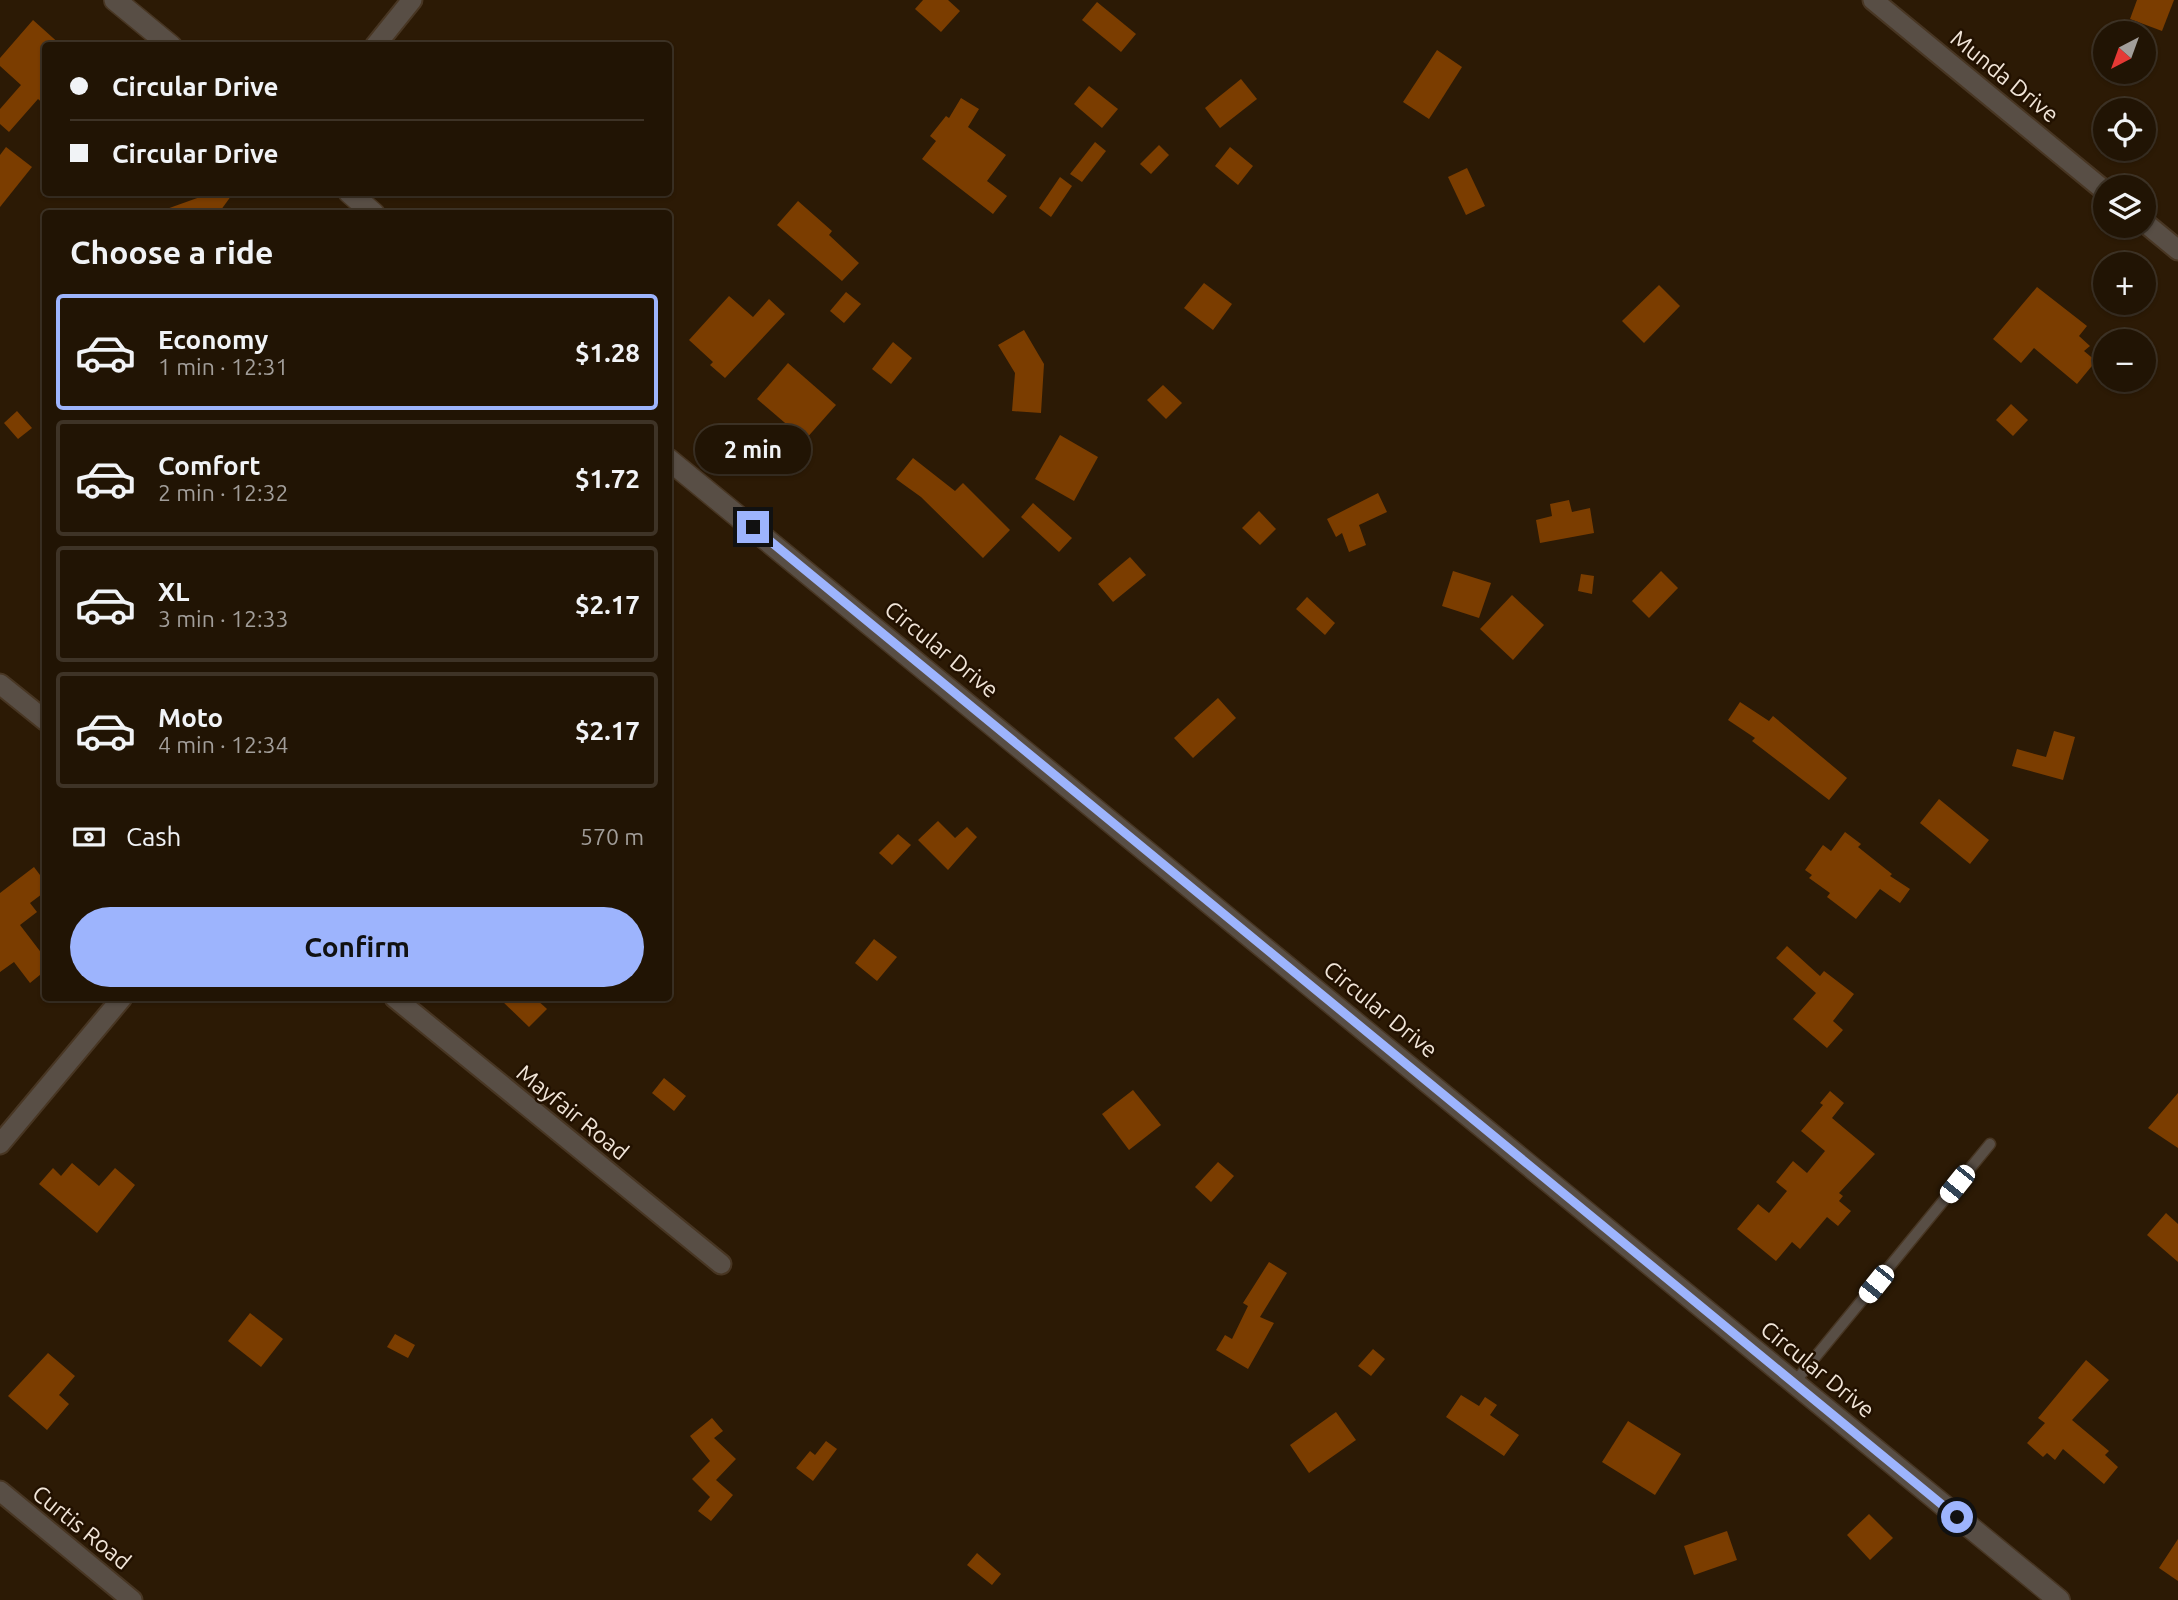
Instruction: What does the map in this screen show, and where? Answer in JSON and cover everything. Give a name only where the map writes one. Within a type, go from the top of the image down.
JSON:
[{"type":"street","points":[[115,0],[166,42]]},
{"type":"street","points":[[378,42],[412,0]]},
{"type":"street","name":"Munda Drive","points":[[1873,0],[2093,181]]},
{"type":"street","points":[[354,196],[369,210]]},
{"type":"street","points":[[2156,232],[2178,250]]},
{"type":"street","name":"Circular Drive","points":[[672,461],[2059,1600]]},
{"type":"street","points":[[0,684],[42,717]]},
{"type":"street","points":[[0,1144],[119,1001]]},
{"type":"street","name":"Mayfair Road","points":[[399,1001],[721,1264]]},
{"type":"street","name":"Curtis Road","points":[[0,1491],[132,1600]]},
{"type":"lane","points":[[1794,1384],[1990,1144]]},
{"type":"building","points":[[923,0],[948,0],[960,11],[941,32],[915,9]]},
{"type":"building","points":[[2137,0],[2174,0],[2162,31],[2156,29],[2156,21],[2130,19]]},
{"type":"building","points":[[1097,2],[1136,34],[1121,52],[1082,20]]},
{"type":"building","points":[[33,20],[58,42],[42,42],[42,102],[38,99],[9,132],[0,124],[0,109],[21,85],[0,66],[0,58]]},
{"type":"building","points":[[1437,50],[1462,67],[1429,119],[1403,102]]},
{"type":"building","points":[[1241,79],[1257,99],[1220,128],[1205,108]]},
{"type":"building","points":[[1089,86],[1118,109],[1102,128],[1074,104]]},
{"type":"building","points":[[961,98],[979,109],[968,127],[1006,155],[987,181],[1007,196],[993,214],[922,159],[936,141],[930,136],[946,116],[949,118]]},
{"type":"building","points":[[1095,142],[1106,151],[1082,182],[1070,174]]},
{"type":"building","points":[[1159,145],[1169,155],[1151,174],[1140,164]]},
{"type":"building","points":[[6,147],[32,167],[0,207],[0,155]]},
{"type":"building","points":[[1230,147],[1253,166],[1238,185],[1215,166]]},
{"type":"building","points":[[1467,168],[1485,206],[1466,215],[1448,177]]},
{"type":"building","points":[[1060,177],[1072,186],[1051,217],[1039,208]]},
{"type":"building","points":[[203,196],[231,196],[221,210],[164,210]]},
{"type":"building","points":[[798,201],[832,231],[829,235],[859,263],[842,281],[777,225]]},
{"type":"building","points":[[1204,283],[1232,304],[1213,330],[1184,308]]},
{"type":"building","points":[[1659,285],[1680,306],[1644,343],[1622,321]]},
{"type":"building","points":[[2037,287],[2087,326],[2079,336],[2090,346],[2084,351],[2093,358],[2093,365],[2077,384],[2034,348],[2021,363],[1993,339]]},
{"type":"building","points":[[846,292],[861,304],[844,323],[830,311]]},
{"type":"building","points":[[729,296],[753,317],[769,299],[785,314],[725,378],[710,365],[713,362],[689,340]]},
{"type":"building","points":[[1024,330],[1044,364],[1041,413],[1012,411],[1015,373],[998,345]]},
{"type":"building","points":[[893,342],[912,358],[891,384],[872,369]]},
{"type":"building","points":[[788,363],[836,405],[805,440],[757,399]]},
{"type":"building","points":[[1163,385],[1182,403],[1166,419],[1147,400]]},
{"type":"building","points":[[2011,404],[2028,420],[2013,436],[1996,420]]},
{"type":"building","points":[[17,411],[32,428],[18,439],[4,423]]},
{"type":"building","points":[[1060,435],[1098,457],[1074,501],[1035,479]]},
{"type":"building","points":[[913,458],[955,491],[963,483],[1010,530],[983,558],[921,497],[896,479]]},
{"type":"building","points":[[1378,493],[1387,512],[1359,525],[1366,545],[1349,552],[1342,533],[1336,537],[1327,519]]},
{"type":"building","points":[[1569,500],[1572,512],[1590,508],[1594,533],[1540,543],[1536,520],[1552,516],[1550,504]]},
{"type":"building","points":[[1033,503],[1072,538],[1059,552],[1021,517]]},
{"type":"building","points":[[1259,511],[1276,529],[1260,545],[1242,528]]},
{"type":"building","points":[[1130,557],[1146,575],[1113,602],[1098,584]]},
{"type":"building","points":[[1453,571],[1491,583],[1479,618],[1442,606]]},
{"type":"building","points":[[1661,571],[1678,588],[1649,618],[1632,601]]},
{"type":"building","points":[[1581,574],[1594,576],[1592,594],[1578,591]]},
{"type":"building","points":[[1512,595],[1544,625],[1513,660],[1480,629]]},
{"type":"building","points":[[1307,597],[1335,623],[1325,635],[1296,609]]},
{"type":"building","points":[[1218,698],[1236,718],[1193,758],[1174,738]]},
{"type":"building","points":[[1740,702],[1769,721],[1773,716],[1847,778],[1829,800],[1752,741],[1755,738],[1728,720]]},
{"type":"building","points":[[2054,731],[2075,737],[2063,780],[2012,766],[2017,749],[2046,757]]},
{"type":"building","points":[[1939,799],[1989,840],[1970,864],[1920,823]]},
{"type":"building","points":[[938,821],[955,838],[967,827],[977,837],[948,870],[918,840]]},
{"type":"building","points":[[1845,832],[1861,844],[1858,847],[1892,874],[1890,876],[1910,889],[1900,903],[1880,889],[1856,919],[1827,897],[1830,893],[1809,878],[1812,875],[1805,870],[1823,845],[1831,851]]},
{"type":"building","points":[[898,834],[911,845],[892,865],[879,853]]},
{"type":"building","points":[[34,867],[42,878],[42,894],[30,903],[37,912],[20,925],[42,954],[42,973],[30,983],[14,962],[0,972],[0,893]]},
{"type":"building","points":[[874,939],[897,957],[877,981],[855,963]]},
{"type":"building","points":[[1787,946],[1820,976],[1824,971],[1854,994],[1833,1021],[1843,1030],[1827,1048],[1793,1019],[1816,993],[1776,958]]},
{"type":"building","points":[[502,1001],[538,1001],[547,1009],[529,1027]]},
{"type":"building","points":[[664,1078],[686,1096],[674,1111],[652,1093]]},
{"type":"building","points":[[1133,1090],[1161,1125],[1129,1150],[1102,1114]]},
{"type":"building","points":[[1830,1091],[1844,1103],[1832,1118],[1875,1154],[1839,1193],[1843,1196],[1839,1201],[1851,1211],[1838,1226],[1827,1217],[1800,1249],[1792,1242],[1776,1261],[1737,1229],[1758,1204],[1769,1213],[1787,1191],[1776,1182],[1793,1161],[1807,1173],[1825,1151],[1801,1131],[1823,1105],[1820,1103]]},
{"type":"building","points":[[2178,1093],[2178,1148],[2148,1128]]},
{"type":"building","points":[[1218,1162],[1234,1176],[1211,1202],[1195,1187]]},
{"type":"building","points":[[72,1163],[99,1186],[115,1168],[135,1185],[97,1233],[39,1184],[53,1168],[61,1176]]},
{"type":"building","points":[[2166,1213],[2178,1224],[2178,1262],[2147,1235]]},
{"type":"building","points":[[1269,1262],[1287,1273],[1260,1317],[1274,1323],[1248,1369],[1216,1350],[1225,1335],[1232,1339],[1248,1306],[1243,1303]]},
{"type":"building","points":[[250,1313],[283,1339],[261,1367],[228,1341]]},
{"type":"building","points":[[395,1334],[415,1345],[408,1358],[387,1347]]},
{"type":"building","points":[[1373,1349],[1385,1359],[1371,1376],[1358,1366]]},
{"type":"building","points":[[48,1353],[75,1376],[59,1395],[69,1404],[47,1430],[8,1396]]},
{"type":"building","points":[[2086,1360],[2109,1380],[2072,1420],[2109,1451],[2105,1455],[2118,1467],[2104,1484],[2063,1449],[2055,1460],[2047,1453],[2043,1457],[2027,1443],[2045,1423],[2038,1418]]},
{"type":"building","points":[[1461,1395],[1479,1406],[1485,1397],[1497,1405],[1490,1415],[1519,1435],[1504,1456],[1446,1417]]},
{"type":"building","points":[[1336,1412],[1356,1440],[1309,1473],[1290,1445]]},
{"type":"building","points":[[712,1418],[723,1431],[714,1438],[736,1459],[716,1480],[733,1495],[711,1521],[698,1511],[710,1497],[692,1479],[710,1461],[690,1436]]},
{"type":"building","points":[[1628,1421],[1681,1454],[1655,1495],[1602,1462]]},
{"type":"building","points":[[826,1441],[837,1449],[813,1481],[796,1468],[810,1451],[815,1455]]},
{"type":"building","points":[[1869,1514],[1893,1538],[1870,1560],[1847,1535]]},
{"type":"building","points":[[1727,1531],[1737,1560],[1694,1575],[1684,1546]]},
{"type":"building","points":[[2178,1539],[2178,1581],[2159,1568]]},
{"type":"building","points":[[977,1553],[1001,1574],[992,1585],[967,1565]]},
{"type":"route","points":[[753,527],[1957,1517]]}]
